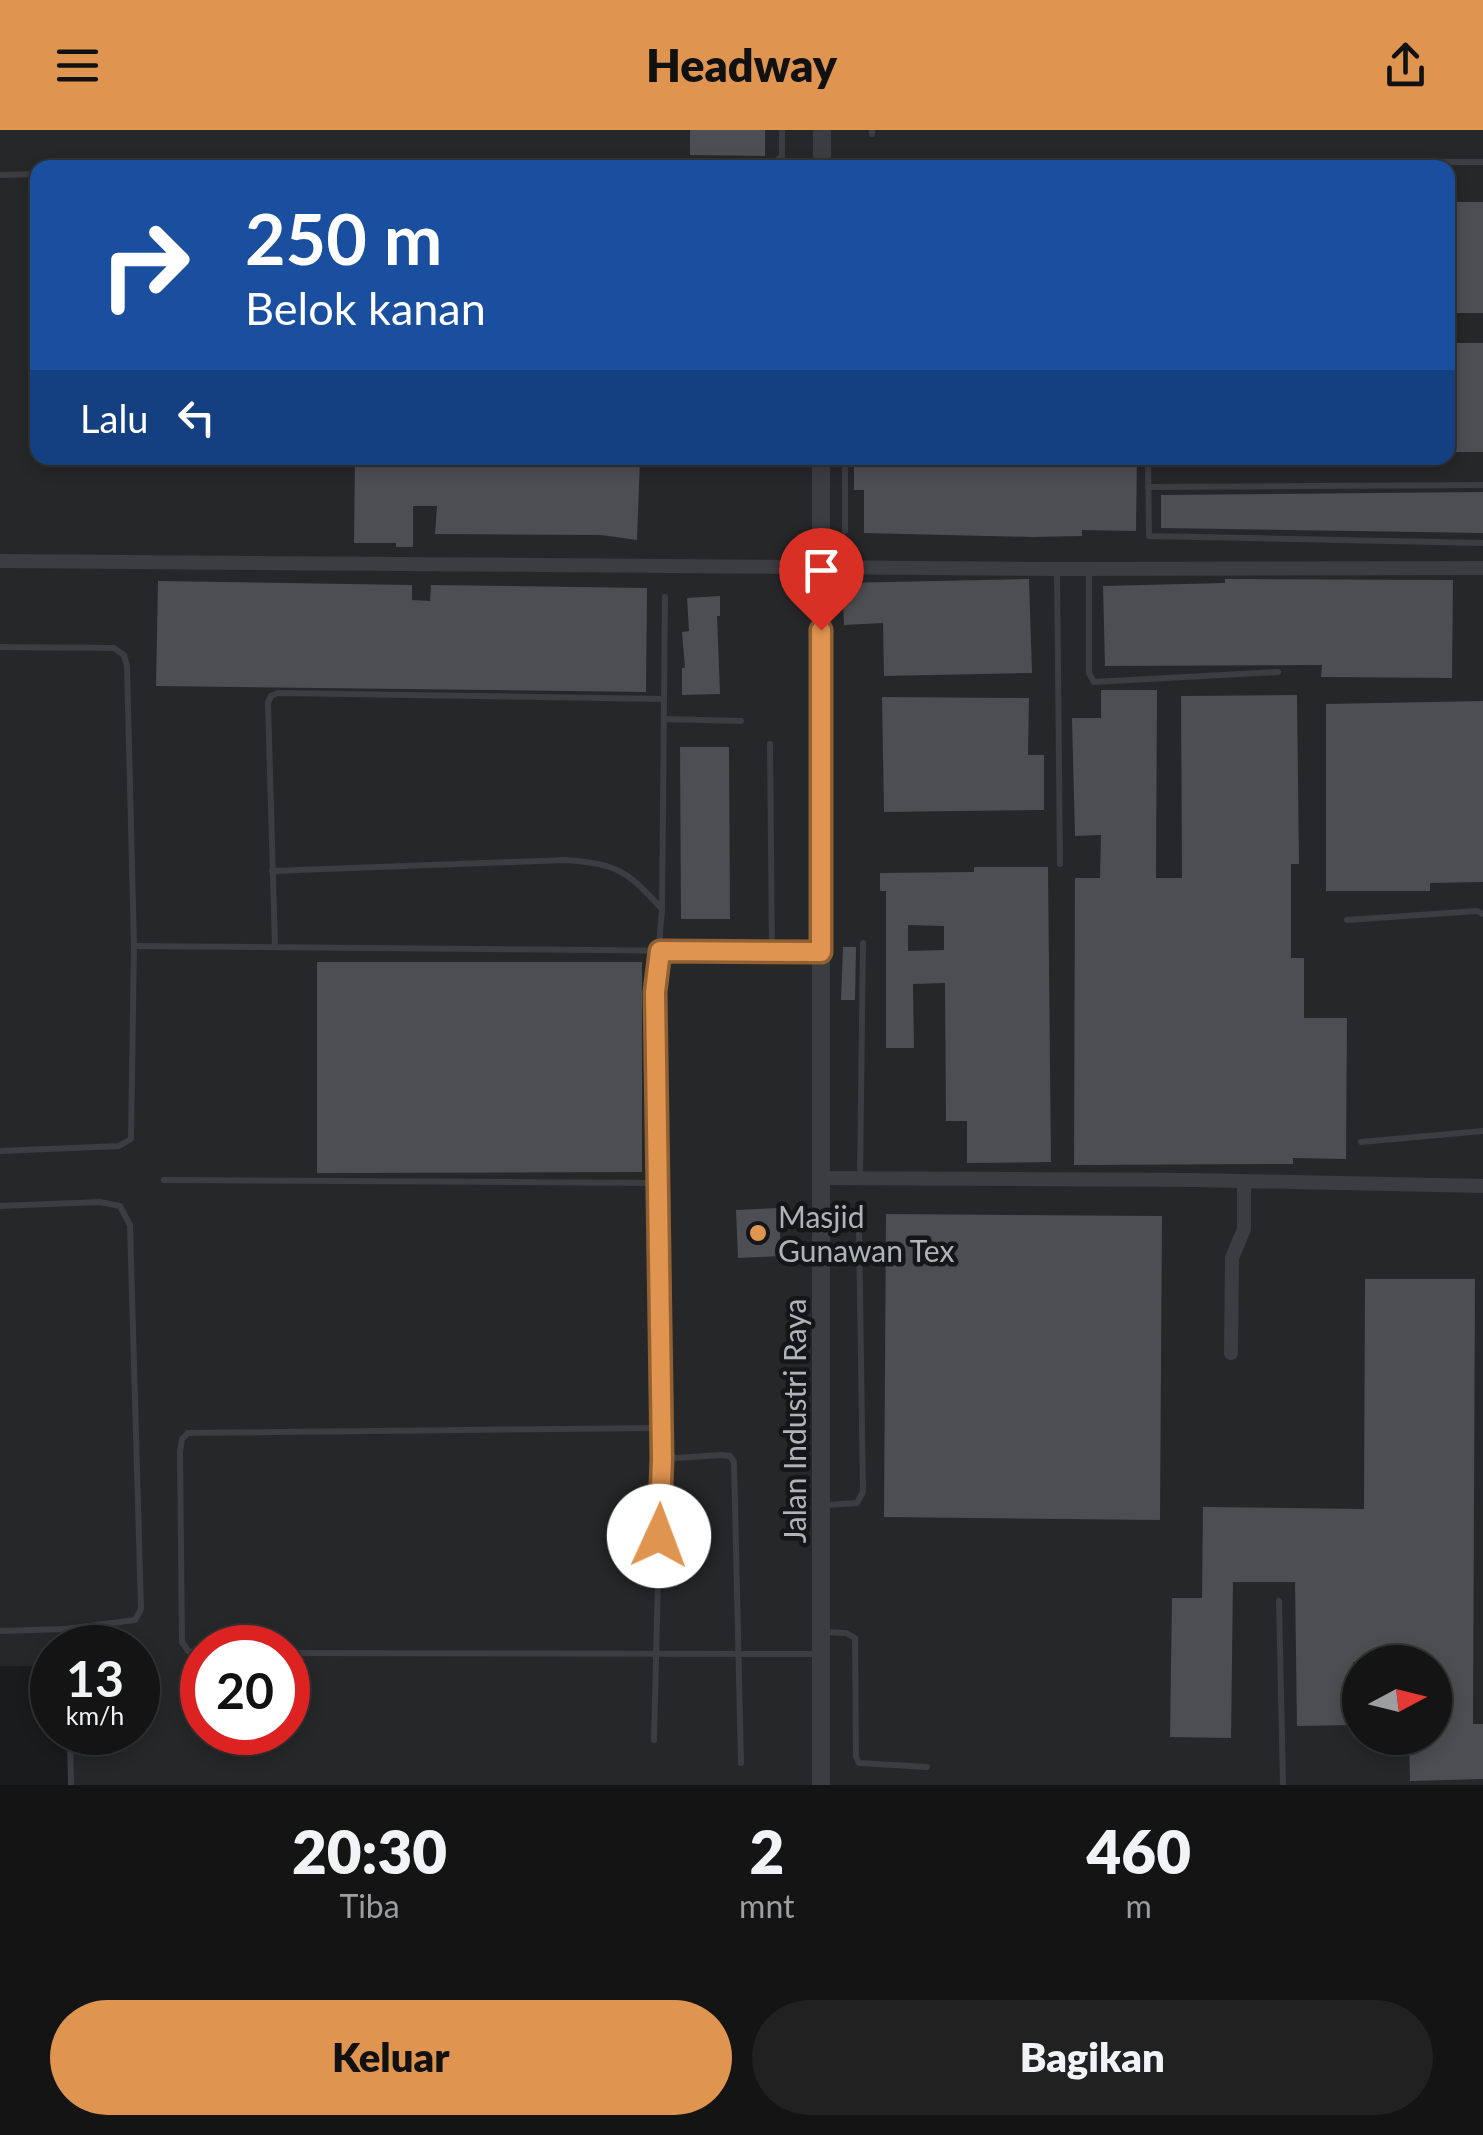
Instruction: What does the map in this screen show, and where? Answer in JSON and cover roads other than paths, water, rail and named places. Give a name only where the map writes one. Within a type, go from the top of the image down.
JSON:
[{"type":"street","points":[[822,130],[822,160]]},
{"type":"street","name":"Jalan Industri Raya","points":[[821,465],[821,1785]]},
{"type":"street","points":[[0,562],[1056,570],[1483,568]]},
{"type":"street","points":[[821,1178],[1483,1186]]},
{"type":"street","points":[[1231,1353],[1232,1258],[1244,1229],[1244,1181]]},
{"type":"lane","points":[[779,160],[782,130]]},
{"type":"lane","points":[[1455,162],[1483,162]]},
{"type":"lane","points":[[0,175],[30,174]]},
{"type":"lane","points":[[845,465],[845,531]]},
{"type":"lane","points":[[1148,465],[1149,536],[1483,543]]},
{"type":"lane","points":[[1148,487],[1483,485]]},
{"type":"lane","points":[[1056,570],[1060,864]]},
{"type":"lane","points":[[1088,570],[1088,673],[1094,682],[1278,672]]},
{"type":"lane","points":[[654,1740],[662,1459],[655,992],[662,910],[665,597]]},
{"type":"lane","points":[[0,647],[114,648],[124,655],[134,946],[132,1139],[118,1146],[0,1150]]},
{"type":"lane","points":[[275,947],[268,704],[271,696],[292,693],[664,699]]},
{"type":"lane","points":[[664,719],[741,722]]},
{"type":"lane","points":[[770,744],[772,952]]},
{"type":"lane","points":[[272,872],[565,860],[604,863],[625,872],[662,910]]},
{"type":"lane","points":[[1348,920],[1477,911],[1483,914]]},
{"type":"lane","points":[[860,1178],[863,943]]},
{"type":"lane","points":[[134,946],[821,952]]},
{"type":"lane","points":[[1361,1142],[1483,1131]]},
{"type":"lane","points":[[164,1180],[658,1183]]},
{"type":"lane","points":[[0,1206],[100,1202],[120,1206],[130,1225],[142,1609],[134,1620],[92,1625]]},
{"type":"lane","points":[[821,1505],[857,1503],[863,1492],[859,1228]]},
{"type":"lane","points":[[182,1625],[180,1452],[188,1432],[660,1428]]},
{"type":"lane","points":[[662,1459],[720,1455],[730,1456],[734,1462],[741,1763]]},
{"type":"lane","points":[[1279,1601],[1283,1785]]},
{"type":"lane","points":[[0,1631],[30,1630]]},
{"type":"lane","points":[[822,1632],[846,1633],[855,1638],[858,1763],[927,1767]]},
{"type":"lane","points":[[310,1653],[822,1654]]},
{"type":"lane","points":[[71,1755],[72,1785]]},
{"type":"place","name":"Masjid Gunawan Tex","points":[[758,1233]]}]
